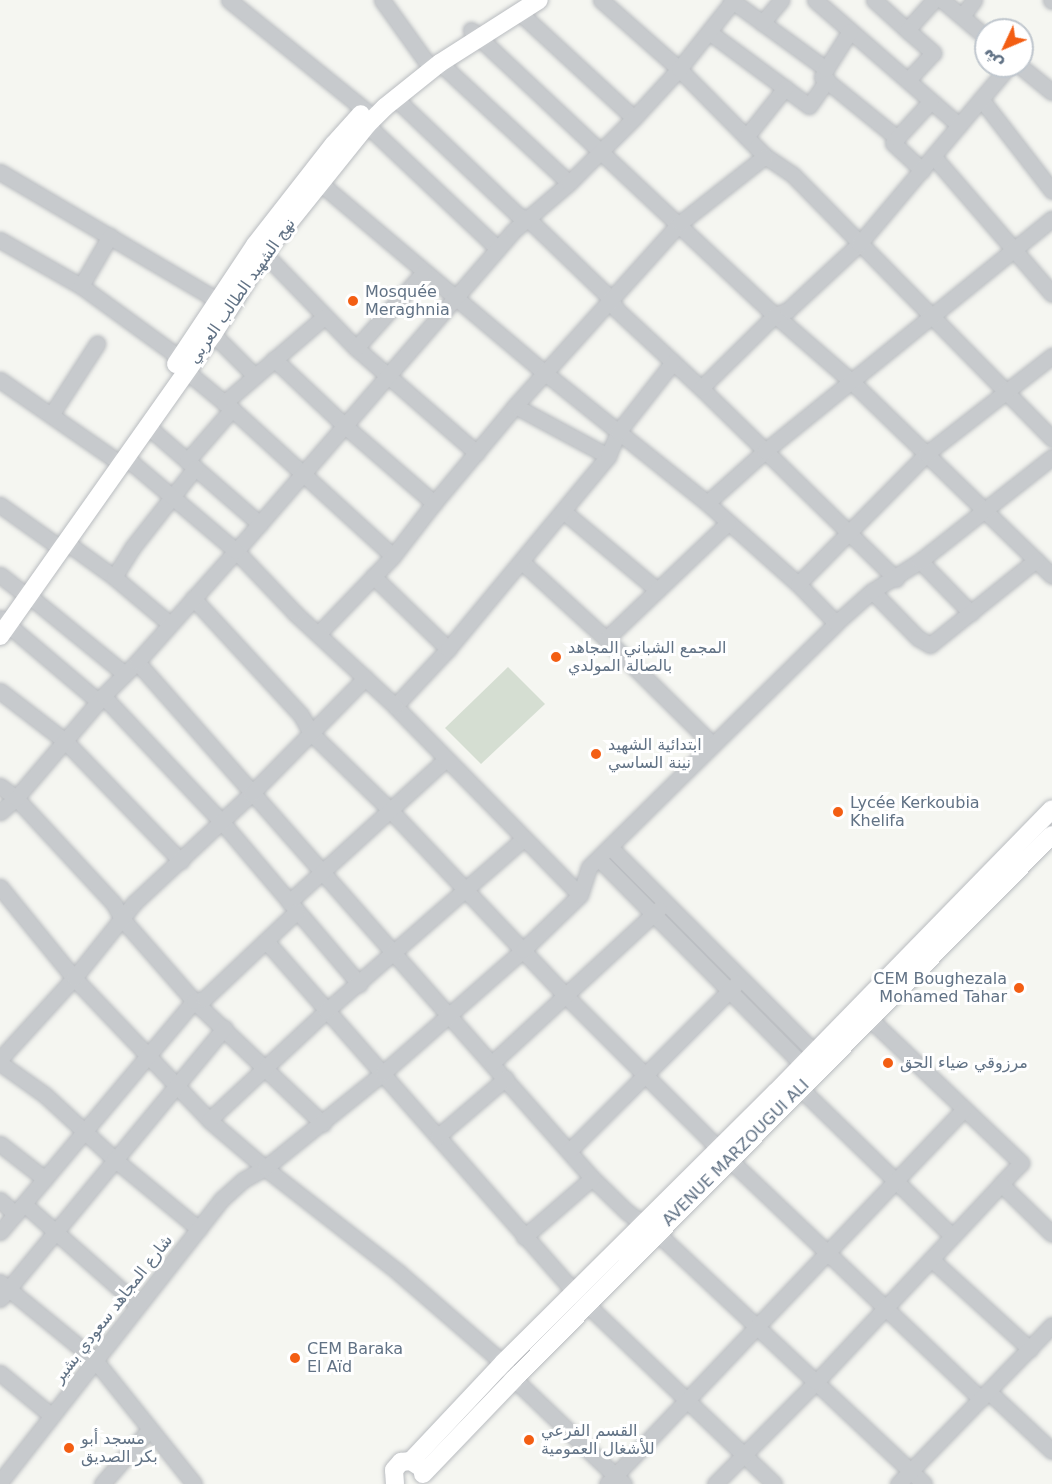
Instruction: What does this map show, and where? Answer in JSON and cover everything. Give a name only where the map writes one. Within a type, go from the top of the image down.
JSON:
[{"type":"main road","name":"نهج الشهيد الطالب العربي","points":[[118,457],[146,425],[219,302],[334,144],[433,61],[518,6],[539,0]]},
{"type":"main road","name":"نهج الشهيد الطالب العربي","points":[[2,624],[183,364],[213,333],[260,248],[320,183],[366,118],[395,98],[433,61]]},
{"type":"main road","name":"AVENUE MARZOUGUI ALI","points":[[421,1476],[503,1363],[574,1292],[650,1228],[725,1155],[1052,809]]},
{"type":"main road","name":"AVENUE MARZOUGUI ALI","points":[[725,1155],[801,1089],[814,1060],[870,1019],[1052,835]]},
{"type":"main road","name":"AVENUE MARZOUGUI ALI","points":[[421,1476],[588,1305],[650,1228]]},
{"type":"main road","points":[[393,1483],[396,1466],[421,1476]]},
{"type":"street","points":[[229,0],[366,118],[498,249]]},
{"type":"street","points":[[382,0],[433,61],[569,183]]},
{"type":"street","points":[[601,0],[679,69],[765,156],[792,174],[1052,439]]},
{"type":"street","points":[[762,23],[781,0]]},
{"type":"street","points":[[815,0],[959,125]]},
{"type":"street","points":[[873,0],[933,53],[908,80]]},
{"type":"street","points":[[907,30],[934,0]]},
{"type":"street","points":[[942,0],[974,26]]},
{"type":"street","points":[[962,16],[974,0]]},
{"type":"street","points":[[0,812],[16,798],[101,698],[137,662],[260,524],[498,249],[527,218],[569,183],[634,118],[679,69],[732,1],[826,75],[897,138]]},
{"type":"street","points":[[518,6],[634,118]]},
{"type":"street","points":[[709,32],[810,106],[850,31]]},
{"type":"street","points":[[474,34],[602,150],[776,315],[851,381],[1052,576]]},
{"type":"street","points":[[701,388],[776,315],[788,310],[860,244],[999,78]]},
{"type":"street","points":[[1034,78],[1052,93]]},
{"type":"street","points":[[746,137],[785,88]]},
{"type":"street","points":[[395,98],[519,216],[527,218],[610,298],[617,310],[701,388],[896,579]]},
{"type":"street","points":[[981,99],[1052,190]]},
{"type":"street","points":[[921,170],[893,143],[931,101]]},
{"type":"street","points":[[318,634],[393,556],[515,406],[680,223],[765,156]]},
{"type":"street","points":[[933,156],[1052,294]]},
{"type":"street","points":[[0,172],[219,302]]},
{"type":"street","points":[[320,183],[545,373],[707,503],[798,584],[836,623]]},
{"type":"street","points":[[707,503],[765,451],[1052,219]]},
{"type":"street","points":[[81,286],[110,236]]},
{"type":"street","points":[[0,240],[81,286],[183,364],[393,556]]},
{"type":"street","points":[[260,248],[357,348],[477,453]]},
{"type":"street","points":[[357,348],[424,272]]},
{"type":"street","points":[[114,577],[132,548],[173,497],[228,406],[255,375],[325,316]]},
{"type":"street","points":[[213,333],[255,375]]},
{"type":"street","points":[[51,415],[97,344]]},
{"type":"street","points":[[798,584],[926,454],[1052,356]]},
{"type":"street","points":[[274,359],[345,426],[434,503]]},
{"type":"street","points":[[395,706],[448,649],[608,456],[618,432],[673,362]]},
{"type":"street","points":[[0,380],[118,457],[173,497],[236,551],[318,634],[395,706],[580,895],[589,867],[836,623],[872,591],[896,579],[1052,457]]},
{"type":"street","points":[[515,406],[608,456]]},
{"type":"street","points":[[146,425],[260,524]]},
{"type":"street","points":[[0,505],[114,577],[170,624]]},
{"type":"street","points":[[563,511],[657,590]]},
{"type":"street","points":[[606,639],[728,523]]},
{"type":"street","points":[[872,591],[918,638],[930,645],[1036,560]]},
{"type":"street","points":[[920,561],[971,613]]},
{"type":"street","points":[[522,562],[606,639],[712,744]]},
{"type":"street","points":[[0,575],[125,674]]},
{"type":"street","points":[[373,576],[448,649]]},
{"type":"street","points":[[193,598],[301,715],[311,734],[391,811],[566,996],[725,1155],[885,1308],[1052,1451]]},
{"type":"street","points":[[2,624],[101,698],[221,821],[359,984]]},
{"type":"street","points":[[137,662],[250,794],[506,1078],[592,1178],[650,1228],[924,1484]]},
{"type":"street","points":[[199,1229],[114,1160],[45,1095],[0,1061],[74,978],[123,920],[134,903],[250,794],[365,678]]},
{"type":"street","points":[[0,690],[65,741],[181,861]]},
{"type":"street","points":[[0,1232],[194,1001],[204,999],[266,941],[321,873],[446,759]]},
{"type":"street","points":[[0,786],[16,798],[114,904],[123,920],[194,1001],[323,1124]]},
{"type":"street","points":[[208,1120],[326,1011],[523,839]]},
{"type":"street","points":[[610,847],[664,904],[741,979],[814,1060]]},
{"type":"street","points":[[599,859],[729,990],[814,1060]]},
{"type":"street","points":[[0,887],[74,978],[208,1120],[265,1168],[372,1251],[503,1363],[514,1379],[615,1481],[686,1401],[964,1109]]},
{"type":"street","name":"شارع المجاهد سعودي بشير","points":[[0,1482],[88,1372],[94,1359],[137,1304],[222,1199],[243,1180],[265,1168],[323,1124],[523,950],[580,895]]},
{"type":"street","points":[[492,1064],[664,904]]},
{"type":"street","points":[[266,941],[574,1292],[774,1484]]},
{"type":"street","points":[[569,1151],[741,979]]},
{"type":"street","points":[[715,1484],[816,1382],[1022,1163],[870,1019]]},
{"type":"street","points":[[194,1484],[94,1359],[3,1290],[55,1232],[224,1028]]},
{"type":"street","points":[[438,1136],[506,1078]]},
{"type":"street","points":[[801,1089],[952,1236]]},
{"type":"street","points":[[0,1144],[45,1179]]},
{"type":"street","points":[[524,1237],[592,1178]]},
{"type":"street","points":[[1001,1184],[1052,1233]]},
{"type":"street","points":[[0,1200],[20,1209],[55,1232],[137,1304]]},
{"type":"street","points":[[931,1259],[1030,1349]]},
{"type":"street","points":[[898,1484],[1052,1325]]},
{"type":"street","points":[[0,1373],[52,1416]]},
{"type":"street","points":[[102,1484],[149,1430]]},
{"type":"shaded area","points":[[508,667],[545,704],[481,764],[445,728]]},
{"type":"place","name":"Mosquée Meraghnia","points":[[353,301]]},
{"type":"place","name":"المجمع الشباني المجاهد بالصالة المولدي","points":[[556,657]]},
{"type":"place","name":"ابتدائية الشهيد نينة الساسي","points":[[596,754]]},
{"type":"place","name":"Lycée Kerkoubia Khelifa","points":[[838,812]]},
{"type":"place","name":"CEM Boughezala Mohamed Tahar","points":[[1019,988]]},
{"type":"place","name":"مرزوقي ضياء الحق","points":[[888,1063]]},
{"type":"place","name":"CEM Baraka El Aïd","points":[[295,1358]]},
{"type":"place","name":"القسم الفرعي للأشغال العمومية","points":[[529,1440]]},
{"type":"place","name":"مسجد أبو بكر الصديق","points":[[69,1448]]}]
